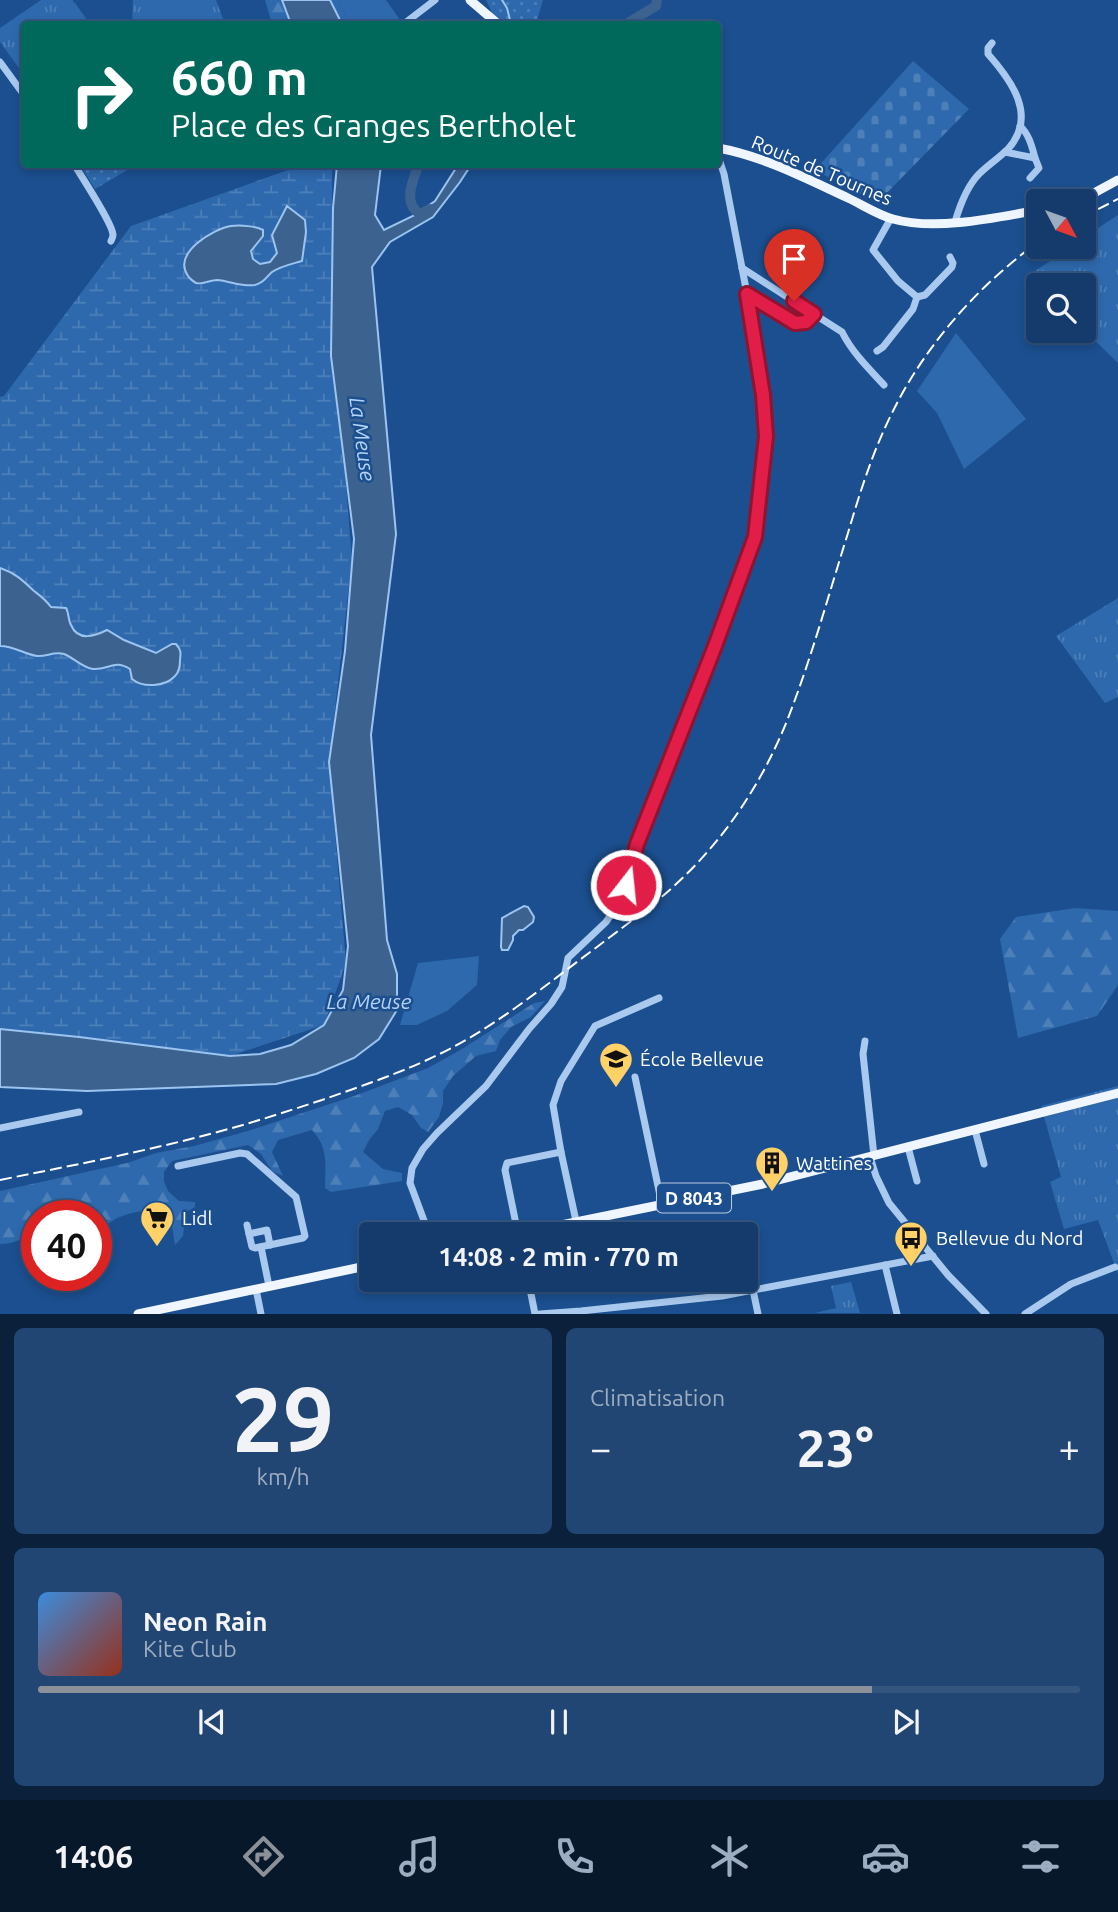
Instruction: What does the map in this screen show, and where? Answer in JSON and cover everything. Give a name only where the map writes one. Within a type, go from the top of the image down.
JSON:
[{"type":"main road","points":[[470,0],[494,21]]},
{"type":"main road","name":"Route de Tournes","points":[[721,149],[744,154],[787,171],[891,218],[923,223],[955,222],[1026,212]]},
{"type":"main road","points":[[1096,192],[1118,180]]},
{"type":"main road","name":"D 8043","points":[[572,1222],[762,1184],[1118,1093]]},
{"type":"main road","points":[[138,1314],[359,1267]]},
{"type":"street","points":[[408,21],[435,0]]},
{"type":"street","points":[[955,222],[969,188],[979,174],[1005,152],[1016,138],[1020,126],[1021,109],[1015,89],[988,54],[992,43]]},
{"type":"street","points":[[0,61],[21,91]]},
{"type":"street","points":[[1020,126],[1032,147],[1039,168],[1030,178]]},
{"type":"street","points":[[1005,152],[1035,158]]},
{"type":"street","points":[[425,1222],[410,1183],[412,1168],[423,1149],[486,1086],[562,987],[568,958],[606,922],[619,903],[637,844],[755,537],[766,436],[763,395],[747,294],[721,165]]},
{"type":"street","points":[[76,168],[111,229],[111,241]]},
{"type":"street","points":[[891,218],[873,250],[898,281],[917,297]]},
{"type":"street","points":[[917,297],[925,295],[952,267],[950,257]]},
{"type":"street","points":[[741,268],[842,332],[866,366],[884,385]]},
{"type":"street","points":[[747,294],[795,323],[806,322],[814,314]]},
{"type":"street","points":[[877,351],[913,309],[917,297]]},
{"type":"street","points":[[576,1221],[553,1105],[561,1080],[595,1026],[659,998]]},
{"type":"street","points":[[865,1041],[863,1054],[876,1176],[889,1203],[948,1275],[986,1314]]},
{"type":"street","points":[[635,1077],[662,1205]]},
{"type":"street","points":[[0,1128],[79,1112]]},
{"type":"street","points":[[975,1130],[984,1164]]},
{"type":"street","points":[[908,1147],[917,1181]]},
{"type":"street","points":[[516,1222],[505,1170],[508,1163],[561,1152]]},
{"type":"street","points":[[178,1166],[240,1153],[247,1154],[296,1197],[305,1236],[303,1238],[261,1247],[255,1248],[252,1247],[248,1230],[267,1230],[270,1245]]},
{"type":"street","points":[[261,1247],[269,1286]]},
{"type":"street","points":[[758,1289],[933,1256]]},
{"type":"street","points":[[885,1265],[897,1314]]},
{"type":"street","points":[[1026,1314],[1071,1284],[1115,1267]]},
{"type":"street","points":[[256,1289],[261,1314]]},
{"type":"street","points":[[532,1292],[538,1314],[743,1292]]},
{"type":"street","points":[[753,1292],[758,1314]]},
{"type":"green space","points":[[41,0],[73,0],[88,21],[21,21],[21,71],[0,42],[0,28]]},
{"type":"green space","points":[[133,0],[216,0],[224,21],[132,21]]},
{"type":"green space","points":[[144,0],[207,0],[217,21],[153,21]]},
{"type":"green space","points":[[265,0],[282,0],[291,21],[271,21]]},
{"type":"green space","points":[[330,0],[339,0],[348,21],[340,21]]},
{"type":"green space","points":[[339,0],[386,0],[401,21],[348,21]]},
{"type":"green space","points":[[486,0],[543,0],[537,21],[485,21],[492,13]]},
{"type":"green space","points":[[913,61],[969,109],[877,203],[859,193],[855,187],[852,190],[815,170]]},
{"type":"green space","points":[[82,168],[131,168],[95,189]]},
{"type":"green space","points":[[294,168],[332,168],[334,384],[344,460],[352,559],[329,762],[346,963],[324,1025],[230,1056],[0,1030],[0,397],[4,396],[131,226]]},
{"type":"green space","points":[[1118,215],[1118,363],[1096,342],[1096,273],[1032,273],[1053,259],[1096,259],[1096,229]]},
{"type":"green space","points":[[956,333],[1026,419],[964,469],[937,413],[917,391]]},
{"type":"green space","points":[[1118,598],[1118,697],[1105,703],[1056,636]]},
{"type":"green space","points":[[1075,908],[1118,911],[1118,985],[1097,1016],[1018,1038],[1000,939],[1016,917]]},
{"type":"green space","points":[[479,956],[477,985],[447,1011],[417,1025],[400,1025],[418,963]]},
{"type":"green space","points":[[545,1001],[531,1017],[511,1027],[500,1040],[496,1051],[476,1056],[453,1076],[443,1091],[439,1117],[428,1132],[421,1128],[412,1115],[398,1107],[385,1111],[378,1129],[363,1152],[383,1169],[402,1173],[402,1181],[331,1192],[325,1188],[324,1150],[312,1130],[278,1140],[272,1152],[283,1176],[272,1171],[261,1154],[248,1145],[172,1161],[164,1172],[168,1191],[179,1201],[195,1202],[195,1207],[181,1218],[183,1236],[175,1245],[170,1214],[137,1212],[112,1221],[112,1200],[21,1200],[21,1239],[0,1244],[0,1191],[194,1146],[357,1095],[428,1068],[534,1003]]},
{"type":"green space","points":[[1118,1086],[1118,1274],[1098,1220],[1064,1229],[1050,1182],[1061,1177],[1041,1106]]},
{"type":"green space","points":[[851,1282],[860,1313],[815,1313],[836,1308],[831,1286]]},
{"type":"water","points":[[282,0],[330,0],[340,21],[290,21]]},
{"type":"water","name":"La Meuse","points":[[337,168],[381,168],[375,215],[384,230],[415,215],[435,201],[456,168],[469,168],[433,217],[390,242],[372,267],[396,534],[371,735],[387,940],[397,974],[397,1010],[379,1039],[354,1058],[316,1074],[276,1084],[87,1091],[0,1087],[0,1029],[230,1056],[260,1054],[291,1045],[324,1025],[343,990],[348,946],[329,762],[345,651],[354,539],[331,356],[333,208]]},
{"type":"water","points":[[287,206],[305,220],[302,261],[275,270],[255,285],[217,280],[198,283],[189,277],[185,259],[190,251],[205,237],[231,226],[248,226],[263,230],[263,236],[251,251],[253,259],[260,264],[270,262],[277,253],[272,235]]},
{"type":"water","points":[[0,568],[19,578],[51,607],[66,608],[74,630],[82,636],[92,636],[107,630],[156,653],[176,644],[180,650],[178,672],[171,680],[148,685],[132,679],[130,669],[124,666],[93,669],[64,654],[37,656],[0,646]]},
{"type":"water","points":[[524,906],[528,907],[534,917],[533,922],[513,936],[508,950],[502,950],[502,918]]},
{"type":"waterway","points":[[502,0],[510,21]]},
{"type":"waterway","points":[[631,21],[656,6],[657,0]]},
{"type":"waterway","points":[[417,168],[410,191],[411,204],[420,214],[430,209]]},
{"type":"railway","points":[[1096,210],[1118,199]]},
{"type":"railway","points":[[0,1180],[234,1128],[322,1100],[423,1062],[510,1012],[674,886],[694,867],[729,825],[759,780],[783,731],[808,663],[867,472],[885,427],[906,388],[937,340],[955,318],[994,278],[1026,251]]},
{"type":"place","name":"École Bellevue","points":[[616,1089]]},
{"type":"place","name":"Wattines","points":[[772,1193]]},
{"type":"place","name":"Lidl","points":[[157,1248]]},
{"type":"place","name":"Bellevue du Nord","points":[[911,1268]]},
{"type":"route","points":[[626,885],[637,844],[755,537],[766,436],[763,395],[747,294],[795,323],[806,322],[814,314],[794,301]]}]
